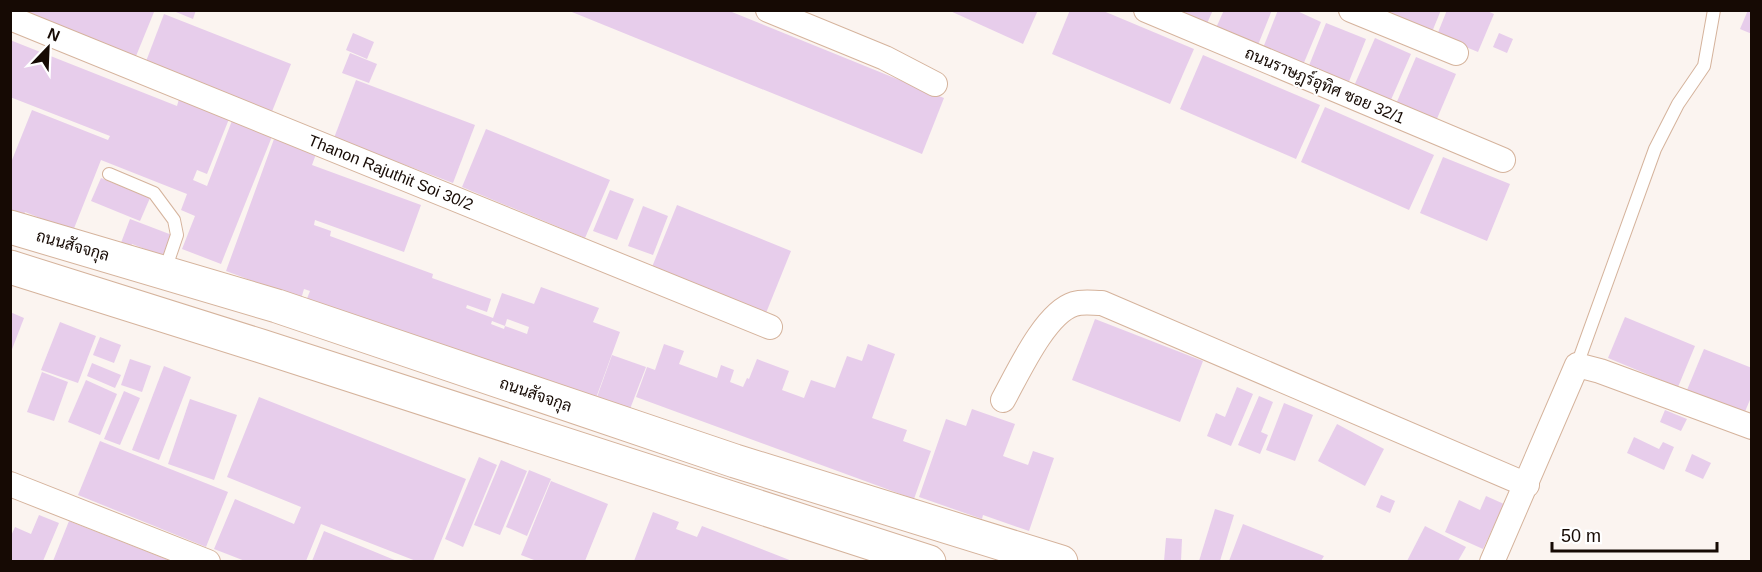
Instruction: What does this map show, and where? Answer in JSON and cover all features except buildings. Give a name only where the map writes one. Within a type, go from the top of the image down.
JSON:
[{"type":"street","points":[[768,10],[885,58],[935,84]]},
{"type":"street","name":"ถนนราษฎร์อุทิศ ซอย 32/1","points":[[1146,10],[1503,160]]},
{"type":"street","points":[[1351,10],[1456,53]]},
{"type":"street","name":"Thanon Rajuthit Soi 30/2","points":[[10,18],[770,327]]},
{"type":"street","name":"ถนนสัจจกุล","points":[[10,227],[277,306],[735,461],[1061,561]]},
{"type":"street","points":[[10,267],[929,561]]},
{"type":"street","points":[[1003,400],[1049,322],[1060,311],[1074,304],[1102,303],[1527,485]]},
{"type":"street","points":[[1492,561],[1527,485],[1577,365],[1600,371],[1752,427]]},
{"type":"street","points":[[10,483],[208,561]]},
{"type":"lane","points":[[1577,365],[1655,149],[1678,104],[1704,66],[1714,10]]},
{"type":"lane","points":[[110,174],[154,193],[174,220],[177,235],[165,271]]}]
